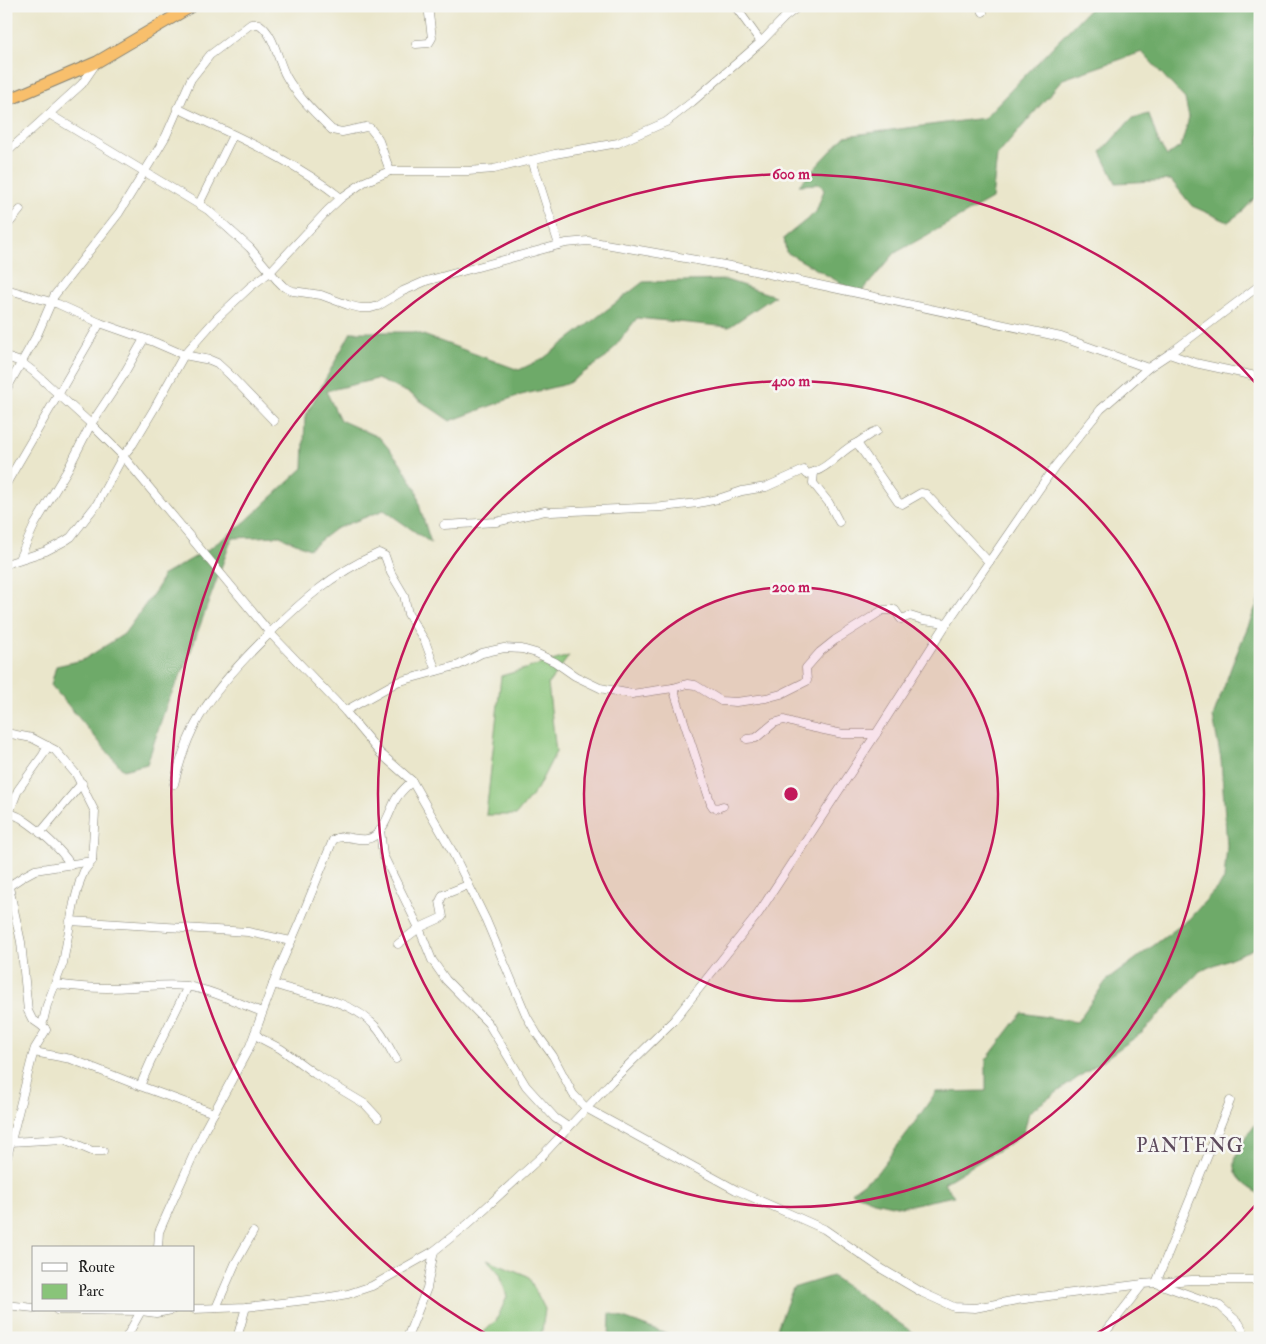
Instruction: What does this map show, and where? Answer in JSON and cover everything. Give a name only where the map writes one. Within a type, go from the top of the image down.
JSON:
[{"type":"highway","points":[[6,101],[98,62],[192,6]]},
{"type":"street","points":[[416,44],[429,43],[432,38],[428,6]]},
{"type":"street","points":[[735,6],[761,42]]},
{"type":"street","points":[[6,564],[46,551],[71,537],[97,504],[123,456],[144,427],[184,355],[218,316],[270,272],[340,198],[364,182],[390,171],[494,169],[555,154],[618,143],[666,122],[761,42],[785,17],[799,6]]},
{"type":"street","points":[[6,390],[63,284],[119,212],[166,136],[186,87],[203,62],[252,24],[258,24],[268,33],[283,70],[294,89],[336,132],[362,127],[370,128],[378,138],[390,171]]},
{"type":"street","points":[[6,153],[82,84],[98,62]]},
{"type":"street","points":[[177,108],[311,176],[340,198]]},
{"type":"street","points":[[49,114],[199,204],[235,233],[257,255],[276,280],[292,291],[321,295],[360,308],[370,308],[426,281],[559,245],[588,241],[736,267],[1061,337],[1148,368]]},
{"type":"street","points":[[199,204],[233,135]]},
{"type":"street","points":[[532,160],[559,245]]},
{"type":"street","points":[[6,227],[20,210]]},
{"type":"street","points":[[195,1309],[246,1307],[324,1298],[348,1294],[372,1286],[434,1251],[468,1224],[533,1164],[610,1082],[674,1020],[758,914],[947,622],[1055,466],[1101,409],[1148,368],[1260,284]]},
{"type":"street","points":[[6,289],[52,302],[100,323],[184,355],[217,363],[274,421]]},
{"type":"street","points":[[6,484],[100,323]]},
{"type":"street","points":[[19,559],[35,524],[68,469],[91,424],[121,379],[144,339]]},
{"type":"street","points":[[1169,354],[1195,363],[1260,376]]},
{"type":"street","points":[[6,357],[21,362],[91,424],[123,456],[270,633],[345,710],[380,753],[412,781],[452,851],[486,920],[537,1034],[553,1056],[573,1094],[586,1108],[736,1190],[824,1229],[882,1269],[938,1301],[954,1307],[975,1308],[1017,1300],[1143,1284],[1192,1280],[1260,1280]]},
{"type":"street","points":[[444,525],[496,522],[544,511],[662,507],[718,499],[742,491],[766,487],[804,470],[807,474],[814,472],[832,462],[852,445],[877,431]]},
{"type":"street","points":[[857,443],[898,502],[906,503],[921,493],[926,494],[990,562]]},
{"type":"street","points":[[814,472],[813,484],[829,504],[839,522]]},
{"type":"street","points":[[174,784],[186,742],[200,716],[238,665],[310,594],[346,570],[379,553],[385,556],[391,573],[404,595],[408,614],[426,642],[436,671]]},
{"type":"street","points":[[345,710],[397,682],[459,665],[493,650],[515,648],[536,653],[600,688],[632,694],[673,688],[686,684],[695,685],[721,702],[766,698],[781,694],[807,681],[806,668],[820,652],[835,640],[883,610],[894,610],[902,619],[910,616],[923,620],[947,622]]},
{"type":"street","points":[[673,688],[711,804],[717,808],[724,806]]},
{"type":"street","points":[[747,739],[756,738],[774,722],[784,720],[843,734],[876,734]]},
{"type":"street","points":[[6,733],[32,738],[48,746],[69,766],[82,784],[95,812],[92,861],[84,871],[80,881],[70,921],[63,963],[47,1005],[42,1026],[46,1030]]},
{"type":"street","points":[[48,746],[18,790],[7,812],[20,818],[40,833],[63,854],[71,865]]},
{"type":"street","points":[[158,1246],[159,1232],[194,1153],[242,1063],[255,1033],[332,840],[339,836],[367,839],[380,830],[396,799],[412,781]]},
{"type":"street","points":[[40,833],[82,784]]},
{"type":"street","points":[[380,830],[383,855],[419,928],[432,960],[446,980],[488,1024],[526,1086],[555,1118],[568,1127]]},
{"type":"street","points":[[46,1030],[32,1019],[28,1011],[21,942],[8,887],[35,870],[92,861]]},
{"type":"street","points":[[398,944],[419,928],[443,917],[440,901],[443,895],[468,885]]},
{"type":"street","points":[[70,921],[248,932],[291,941]]},
{"type":"street","points":[[56,984],[90,988],[131,988],[156,985],[188,986],[262,1012]]},
{"type":"street","points":[[273,984],[353,1009],[367,1018],[377,1028],[396,1059]]},
{"type":"street","points":[[140,1086],[188,986]]},
{"type":"street","points":[[6,1162],[34,1052],[46,1030]]},
{"type":"street","points":[[255,1033],[315,1074],[365,1104],[378,1118]]},
{"type":"street","points":[[34,1052],[71,1059],[214,1113]]},
{"type":"street","points":[[1156,1283],[1230,1101]]},
{"type":"street","points":[[10,1142],[64,1138],[92,1151],[103,1151]]},
{"type":"street","points":[[216,1308],[235,1264],[252,1232]]},
{"type":"street","points":[[407,1338],[427,1288],[434,1251]]},
{"type":"street","points":[[1156,1283],[1220,1306],[1239,1323],[1247,1338]]},
{"type":"street","points":[[1100,1338],[1143,1284]]},
{"type":"street","points":[[6,1305],[32,1308]]},
{"type":"street","points":[[237,1338],[246,1307]]},
{"type":"street","points":[[126,1338],[140,1312]]},
{"type":"green space","points":[[1092,6],[1260,6],[1260,192],[1243,211],[1228,222],[1192,206],[1171,180],[1116,183],[1101,152],[1132,118],[1149,114],[1158,141],[1167,156],[1181,146],[1189,118],[1185,99],[1142,52],[1063,79],[997,156],[992,199],[895,253],[860,294],[786,252],[784,238],[816,212],[824,190],[820,184],[799,185],[845,136],[984,118]]},
{"type":"green space","points":[[726,280],[775,296],[729,327],[637,318],[607,357],[567,384],[517,396],[450,421],[409,393],[377,379],[326,391],[340,420],[380,438],[400,462],[417,491],[420,508],[431,543],[384,510],[335,529],[309,549],[280,536],[232,538],[186,664],[167,703],[147,764],[123,770],[51,685],[56,666],[83,660],[124,634],[158,587],[162,576],[207,550],[231,533],[303,468],[305,417],[351,332],[415,332],[519,370],[544,358],[643,282]]},
{"type":"green space","points":[[1260,597],[1260,946],[1200,971],[1143,1032],[1029,1112],[1024,1132],[1012,1142],[944,1183],[954,1196],[901,1207],[874,1201],[851,1192],[876,1174],[936,1092],[986,1091],[986,1060],[1022,1013],[1077,1022],[1106,981],[1189,919],[1224,880],[1227,846],[1221,760],[1213,717]]},
{"type":"green space","points":[[569,656],[548,684],[556,752],[537,789],[516,815],[486,815],[501,676]]},
{"type":"green space","points":[[1260,1118],[1260,1195],[1241,1180],[1236,1172],[1235,1164],[1236,1156],[1244,1140]]},
{"type":"green space","points":[[487,1259],[528,1276],[545,1309],[541,1338],[477,1338],[496,1321],[507,1297],[500,1274]]},
{"type":"green space","points":[[832,1276],[919,1338],[773,1338],[793,1288]]},
{"type":"green space","points":[[610,1313],[677,1338],[609,1338]]},
{"type":"district","name":"PANTENG","points":[[1190,1145]]}]
